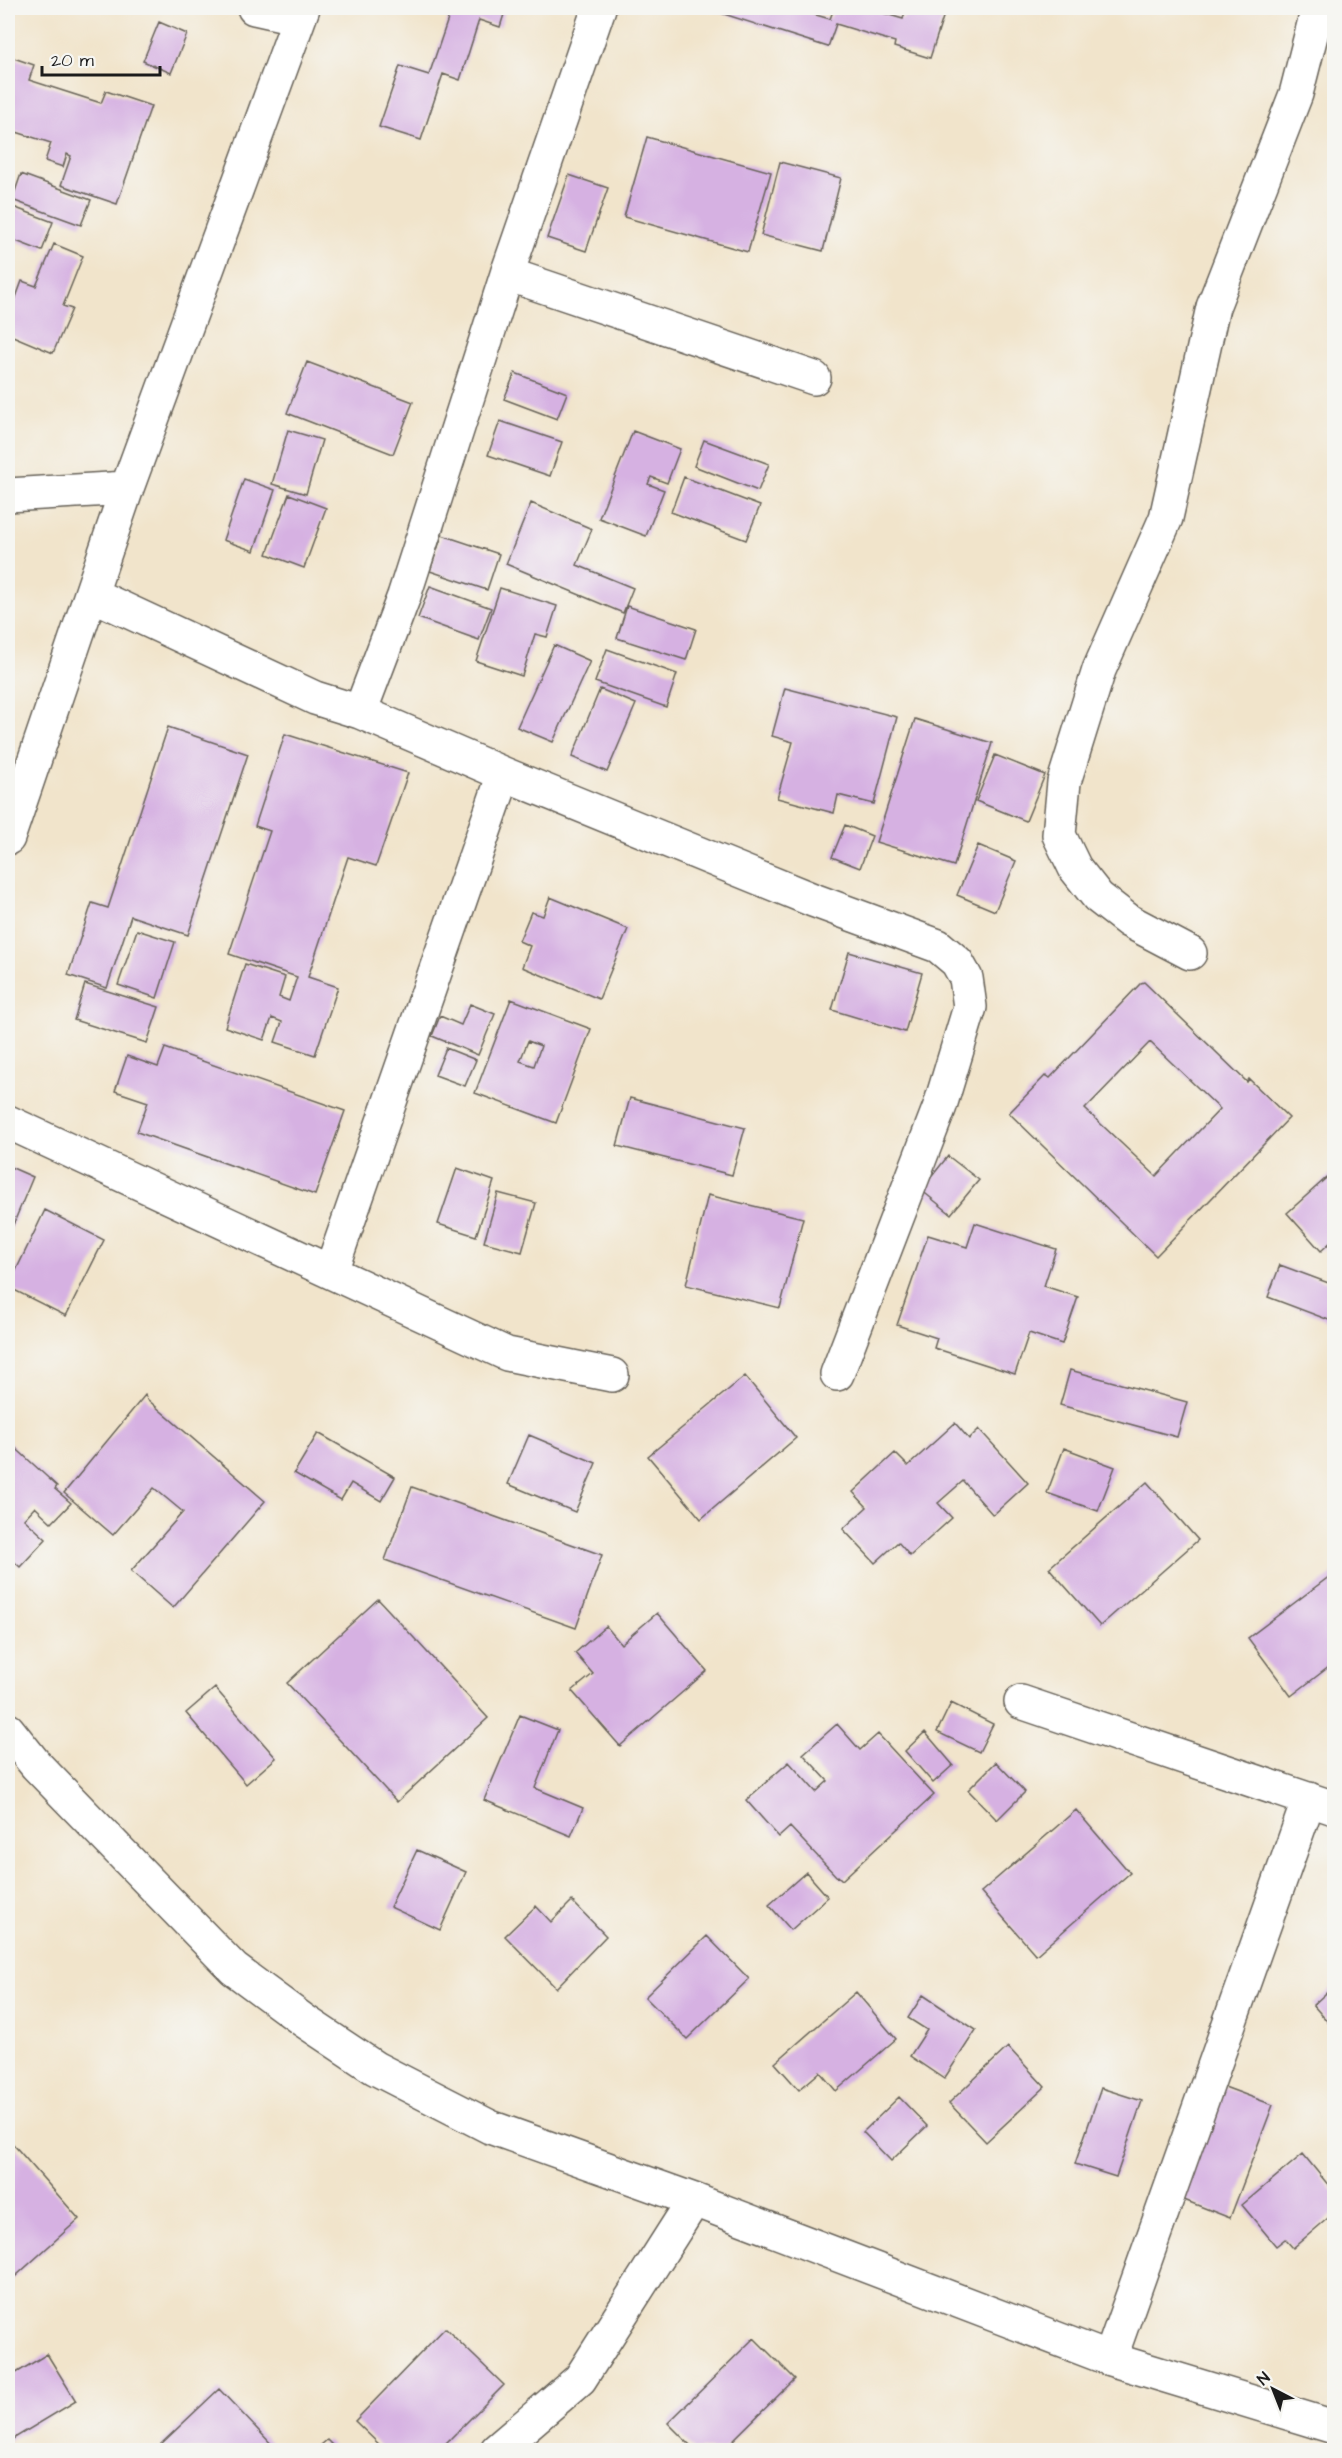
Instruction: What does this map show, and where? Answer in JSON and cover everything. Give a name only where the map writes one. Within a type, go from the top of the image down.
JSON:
[{"type":"street","points":[[8,838],[127,488],[301,13],[254,8]]},
{"type":"street","points":[[360,712],[404,596],[507,274],[599,8]]},
{"type":"street","points":[[1190,952],[1129,921],[1098,897],[1075,868],[1059,835],[1064,782],[1100,670],[1166,518],[1213,307],[1296,94],[1318,8]]},
{"type":"street","points":[[507,274],[814,378]]},
{"type":"street","points":[[8,495],[127,488]]},
{"type":"street","points":[[91,594],[315,698],[360,712],[504,774],[813,900],[938,946],[957,962],[966,978],[970,1007],[940,1106],[837,1374]]},
{"type":"street","points":[[331,1271],[504,774]]},
{"type":"street","points":[[8,1122],[507,1354],[612,1375]]},
{"type":"street","points":[[1021,1702],[1322,1803],[1110,2359]]},
{"type":"street","points":[[8,1730],[36,1765],[234,1969],[303,2020],[375,2068],[490,2127],[694,2199],[1110,2359],[1335,2427]]},
{"type":"street","points":[[497,2451],[580,2379],[694,2199]]},
{"type":"building","points":[[444,8],[506,8],[500,27],[479,20],[460,80],[443,74],[421,140],[379,127],[400,66],[429,75],[451,10]]},
{"type":"building","points":[[705,8],[792,8],[830,19],[834,8],[866,8],[903,19],[906,8],[946,8],[930,58],[894,47],[895,42],[836,24],[828,47]]},
{"type":"building","points":[[159,22],[187,34],[171,73],[143,61]]},
{"type":"building","points":[[8,56],[34,65],[29,80],[101,103],[106,91],[151,106],[117,204],[61,185],[71,156],[67,154],[63,167],[45,161],[51,143],[13,131],[8,148]]},
{"type":"building","points":[[647,137],[771,172],[748,252],[624,217]]},
{"type":"building","points":[[780,162],[841,178],[823,251],[761,235]]},
{"type":"building","points":[[21,174],[91,200],[81,225],[12,200]]},
{"type":"building","points":[[569,175],[608,188],[586,251],[547,238]]},
{"type":"building","points":[[8,205],[53,222],[42,251],[8,238]]},
{"type":"building","points":[[54,244],[83,256],[63,306],[72,309],[53,353],[8,334],[8,297],[15,300],[22,281],[36,286]]},
{"type":"building","points":[[307,362],[413,402],[393,454],[287,413]]},
{"type":"building","points":[[515,373],[567,393],[557,419],[504,399]]},
{"type":"building","points":[[500,421],[562,442],[550,476],[488,455]]},
{"type":"building","points":[[288,430],[322,440],[306,494],[272,484]]},
{"type":"building","points":[[633,431],[680,449],[667,483],[651,477],[648,484],[664,490],[646,536],[599,518]]},
{"type":"building","points":[[704,440],[769,464],[758,491],[694,466]]},
{"type":"building","points":[[684,477],[760,506],[746,540],[671,512]]},
{"type":"building","points":[[244,479],[275,490],[254,551],[223,540]]},
{"type":"building","points":[[289,494],[326,508],[304,568],[267,554]]},
{"type":"building","points":[[531,503],[592,529],[577,565],[633,588],[623,613],[506,564]]},
{"type":"building","points":[[442,535],[499,554],[487,590],[430,571]]},
{"type":"building","points":[[430,586],[491,608],[479,640],[418,618]]},
{"type":"building","points":[[500,588],[557,606],[547,637],[535,634],[522,676],[476,661]]},
{"type":"building","points":[[627,606],[696,629],[686,660],[617,638]]},
{"type":"building","points":[[554,645],[590,661],[553,742],[517,727]]},
{"type":"building","points":[[607,649],[677,674],[666,707],[595,682]]},
{"type":"building","points":[[785,688],[897,717],[874,804],[838,795],[834,813],[777,798],[793,742],[772,736]]},
{"type":"building","points":[[600,689],[636,704],[607,772],[572,757]]},
{"type":"building","points":[[915,719],[992,743],[954,866],[876,842]]},
{"type":"building","points":[[168,727],[248,754],[188,935],[131,916],[107,988],[68,975],[92,903],[108,908]]},
{"type":"building","points":[[285,734],[408,773],[376,866],[348,857],[308,977],[338,987],[315,1055],[275,1042],[282,1022],[272,1018],[264,1040],[225,1027],[245,964],[285,977],[279,997],[289,1001],[297,977],[229,954],[270,831],[255,826]]},
{"type":"building","points":[[995,755],[1045,775],[1026,821],[976,801]]},
{"type":"building","points":[[845,825],[872,836],[860,868],[832,857]]},
{"type":"building","points":[[978,845],[1016,861],[995,911],[957,895]]},
{"type":"building","points":[[550,897],[628,929],[599,999],[522,967],[530,946],[519,941],[531,912],[543,916]]},
{"type":"building","points":[[137,930],[175,942],[157,998],[118,985]]},
{"type":"building","points":[[849,952],[922,973],[905,1032],[832,1010]]},
{"type":"building","points":[[1144,982],[1247,1082],[1249,1079],[1289,1118],[1156,1256],[1009,1113],[1046,1075],[1050,1078]],"holes":[[[1150,1042],[1220,1109],[1156,1176],[1085,1109]]]},
{"type":"building","points":[[85,984],[159,1007],[147,1043],[74,1020]]},
{"type":"building","points":[[511,999],[591,1029],[556,1123],[475,1093]],"holes":[[[528,1041],[541,1046],[534,1066],[520,1061]]]},
{"type":"building","points":[[470,1004],[495,1014],[478,1055],[432,1036],[440,1016],[461,1025]]},
{"type":"building","points":[[165,1048],[345,1111],[315,1195],[137,1132],[148,1102],[115,1091],[127,1056],[158,1067]]},
{"type":"building","points":[[446,1048],[476,1060],[465,1086],[435,1075]]},
{"type":"building","points":[[630,1098],[745,1128],[732,1175],[617,1146]]},
{"type":"building","points":[[948,1156],[979,1180],[951,1214],[921,1190]]},
{"type":"building","points":[[8,1166],[33,1177],[8,1237]]},
{"type":"building","points":[[457,1168],[494,1181],[476,1236],[438,1224]]},
{"type":"building","points":[[1334,1171],[1334,1239],[1321,1251],[1287,1213]]},
{"type":"building","points":[[498,1193],[536,1203],[522,1252],[484,1242]]},
{"type":"building","points":[[708,1195],[803,1218],[780,1308],[686,1285]]},
{"type":"building","points":[[45,1210],[104,1240],[66,1316],[8,1287]]},
{"type":"building","points":[[975,1223],[1056,1249],[1044,1286],[1078,1297],[1062,1344],[1029,1333],[1015,1374],[934,1348],[937,1338],[897,1325],[928,1235],[967,1247]]},
{"type":"building","points":[[1280,1265],[1334,1285],[1334,1322],[1268,1297]]},
{"type":"building","points":[[1070,1370],[1187,1402],[1177,1437],[1060,1405]]},
{"type":"building","points":[[745,1376],[796,1438],[701,1519],[648,1456]]},
{"type":"building","points":[[145,1395],[265,1501],[173,1608],[131,1571],[183,1512],[154,1488],[113,1535],[64,1493]]},
{"type":"building","points":[[955,1423],[969,1439],[979,1429],[1028,1483],[993,1515],[963,1481],[938,1503],[952,1518],[910,1556],[898,1542],[875,1563],[843,1529],[867,1507],[853,1492],[895,1453],[908,1466]]},
{"type":"building","points":[[318,1433],[395,1477],[381,1501],[351,1483],[341,1500],[294,1473]]},
{"type":"building","points":[[529,1435],[596,1463],[575,1512],[508,1484]]},
{"type":"building","points":[[8,1441],[57,1486],[55,1489],[71,1503],[52,1523],[35,1507],[24,1519],[46,1539],[20,1567],[8,1556]]},
{"type":"building","points":[[1064,1448],[1115,1467],[1098,1511],[1047,1493]]},
{"type":"building","points":[[1147,1482],[1198,1540],[1100,1626],[1049,1568]]},
{"type":"building","points":[[412,1487],[602,1555],[576,1628],[385,1560]]},
{"type":"building","points":[[1334,1573],[1334,1663],[1291,1696],[1248,1638]]},
{"type":"building","points":[[378,1599],[488,1718],[397,1802],[287,1683]]},
{"type":"building","points":[[657,1613],[707,1671],[620,1746],[572,1691],[593,1674],[575,1653],[606,1626],[621,1644]]},
{"type":"building","points":[[215,1688],[276,1758],[246,1784],[186,1713]]},
{"type":"building","points":[[951,1703],[993,1724],[979,1752],[937,1732]]},
{"type":"building","points":[[520,1715],[558,1730],[535,1788],[583,1808],[571,1836],[484,1800]]},
{"type":"building","points":[[837,1724],[860,1750],[878,1734],[934,1795],[842,1880],[790,1827],[779,1837],[746,1800],[789,1762],[816,1792],[828,1781],[803,1754]]},
{"type":"building","points":[[925,1732],[953,1765],[933,1783],[905,1751]]},
{"type":"building","points":[[996,1762],[1025,1792],[997,1820],[968,1790]]},
{"type":"building","points":[[1076,1810],[1130,1873],[1036,1955],[981,1892]]},
{"type":"building","points":[[417,1850],[466,1872],[440,1930],[390,1907]]},
{"type":"building","points":[[806,1872],[828,1897],[791,1930],[769,1905]]},
{"type":"building","points":[[572,1901],[606,1936],[556,1988],[505,1936],[536,1906],[551,1922]]},
{"type":"building","points":[[707,1936],[749,1979],[687,2039],[645,1997]]},
{"type":"building","points":[[1334,1986],[1334,2029],[1313,2005]]},
{"type":"building","points":[[856,1992],[896,2039],[836,2091],[820,2072],[799,2090],[775,2063]]},
{"type":"building","points":[[923,1995],[976,2030],[944,2079],[910,2056],[927,2030],[908,2018]]},
{"type":"building","points":[[1008,2047],[1045,2087],[986,2142],[949,2103]]},
{"type":"building","points":[[1222,2086],[1273,2105],[1230,2218],[1179,2198]]},
{"type":"building","points":[[1101,2088],[1142,2101],[1116,2177],[1075,2164]]},
{"type":"building","points":[[899,2097],[927,2126],[891,2161],[863,2132]]},
{"type":"building","points":[[13,2144],[79,2219],[8,2283],[8,2149]]},
{"type":"building","points":[[1303,2154],[1334,2192],[1334,2213],[1293,2248],[1285,2239],[1276,2246],[1242,2205]]},
{"type":"building","points":[[445,2328],[504,2385],[439,2450],[385,2450],[355,2421]]},
{"type":"building","points":[[754,2338],[795,2379],[723,2450],[695,2450],[668,2423]]},
{"type":"building","points":[[47,2354],[76,2401],[8,2442],[8,2378]]},
{"type":"building","points":[[219,2389],[277,2450],[168,2450],[161,2444]]},
{"type":"building","points":[[327,2440],[337,2450],[315,2450]]}]
